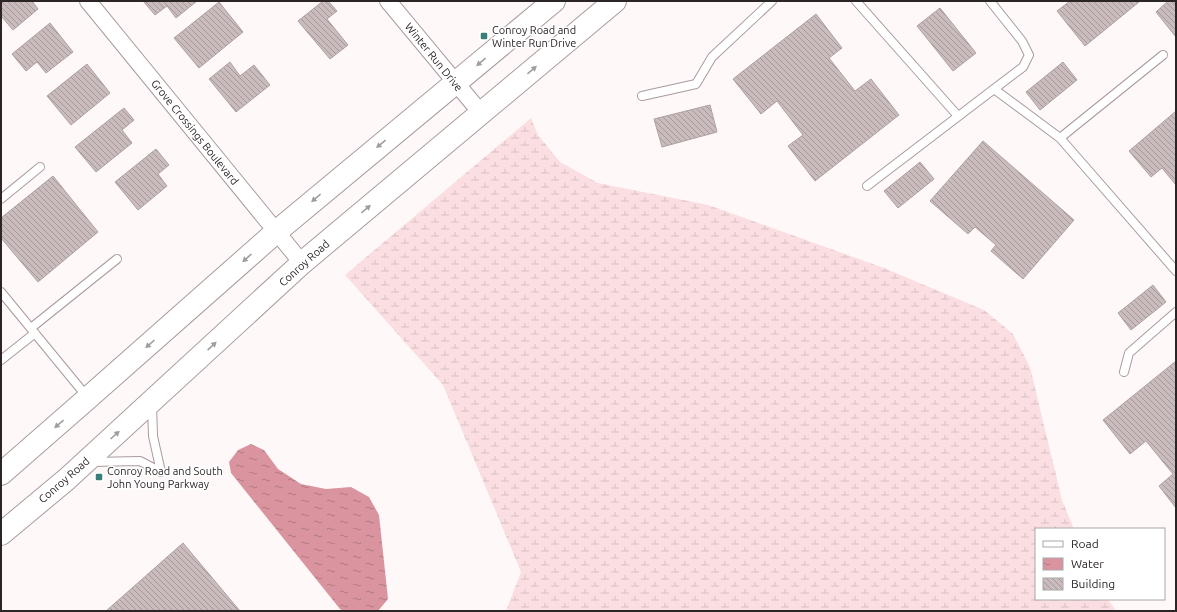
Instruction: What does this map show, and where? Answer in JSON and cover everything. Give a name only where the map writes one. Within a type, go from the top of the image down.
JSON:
[{"type":"main road","points":[[1,474],[276,232],[554,1]]},
{"type":"main road","name":"Conroy Road","points":[[1,534],[85,463],[302,263],[615,1]]},
{"type":"street","name":"Grove Crossings Boulevard","points":[[88,1],[302,263]]},
{"type":"street","name":"Winter Run Drive","points":[[388,1],[481,113]]},
{"type":"lane","points":[[642,96],[696,84],[712,57],[772,1]]},
{"type":"lane","points":[[856,1],[958,116]]},
{"type":"lane","points":[[867,186],[1023,67],[1029,55],[1022,41],[990,1]]},
{"type":"lane","points":[[1060,138],[1163,55]]},
{"type":"lane","points":[[994,89],[1060,138],[1176,270]]},
{"type":"lane","points":[[1,199],[40,167]]},
{"type":"lane","points":[[1,360],[117,259]]},
{"type":"lane","points":[[1,292],[88,398]]},
{"type":"lane","points":[[1124,372],[1129,353],[1176,312]]},
{"type":"lane","points":[[85,463],[140,461],[161,472],[153,436],[152,402]]},
{"type":"green space","points":[[531,118],[538,135],[560,162],[598,183],[708,205],[884,268],[984,310],[1013,334],[1030,367],[1062,500],[1074,528],[1035,528],[1035,600],[1109,600],[1116,611],[506,611],[521,572],[443,385],[345,275]]},
{"type":"water","points":[[251,444],[264,450],[278,469],[301,484],[326,489],[351,487],[369,497],[379,515],[388,599],[378,611],[343,611],[340,609],[231,473],[229,462],[238,450]]},
{"type":"building","points":[[1,1],[32,1],[38,9],[13,30],[1,16]]},
{"type":"building","points":[[143,1],[197,1],[176,18],[167,6],[155,15]]},
{"type":"building","points":[[323,1],[328,1],[337,11],[327,19],[348,45],[330,59],[298,21]]},
{"type":"building","points":[[1070,1],[1139,2],[1085,46],[1057,11]]},
{"type":"building","points":[[1168,1],[1176,1],[1176,37],[1156,12]]},
{"type":"building","points":[[219,2],[243,32],[199,68],[174,38]]},
{"type":"building","points":[[940,8],[976,53],[953,71],[917,26]]},
{"type":"building","points":[[816,14],[842,48],[829,58],[855,91],[871,79],[899,115],[815,181],[788,146],[803,135],[777,101],[761,114],[733,79]]},
{"type":"building","points":[[50,23],[73,52],[46,73],[37,62],[26,71],[12,54]]},
{"type":"building","points":[[230,62],[240,76],[254,65],[270,85],[236,112],[209,79]]},
{"type":"building","points":[[1063,62],[1077,80],[1040,110],[1026,92]]},
{"type":"building","points":[[87,64],[110,93],[71,125],[47,96]]},
{"type":"building","points":[[710,105],[717,132],[662,147],[654,119]]},
{"type":"building","points":[[124,108],[134,120],[122,130],[132,143],[96,172],[75,147]]},
{"type":"building","points":[[1176,111],[1176,185],[1162,168],[1151,177],[1129,151]]},
{"type":"building","points":[[983,141],[1074,220],[1023,279],[991,251],[996,245],[975,227],[968,234],[930,201]]},
{"type":"building","points":[[156,149],[169,165],[158,174],[167,186],[138,210],[115,182]]},
{"type":"building","points":[[920,162],[934,179],[898,208],[884,191]]},
{"type":"building","points":[[53,176],[98,232],[38,282],[1,238],[1,218]]},
{"type":"building","points":[[1153,285],[1166,302],[1131,330],[1118,313]]},
{"type":"building","points":[[1176,361],[1176,508],[1159,486],[1173,474],[1146,441],[1130,454],[1103,420]]},
{"type":"building","points":[[183,543],[240,611],[106,611]]},
{"type":"place","name":"Conroy Road and Winter Run Drive","points":[[484,36]]},
{"type":"place","name":"Conroy Road and South John Young Parkway","points":[[99,477]]}]
